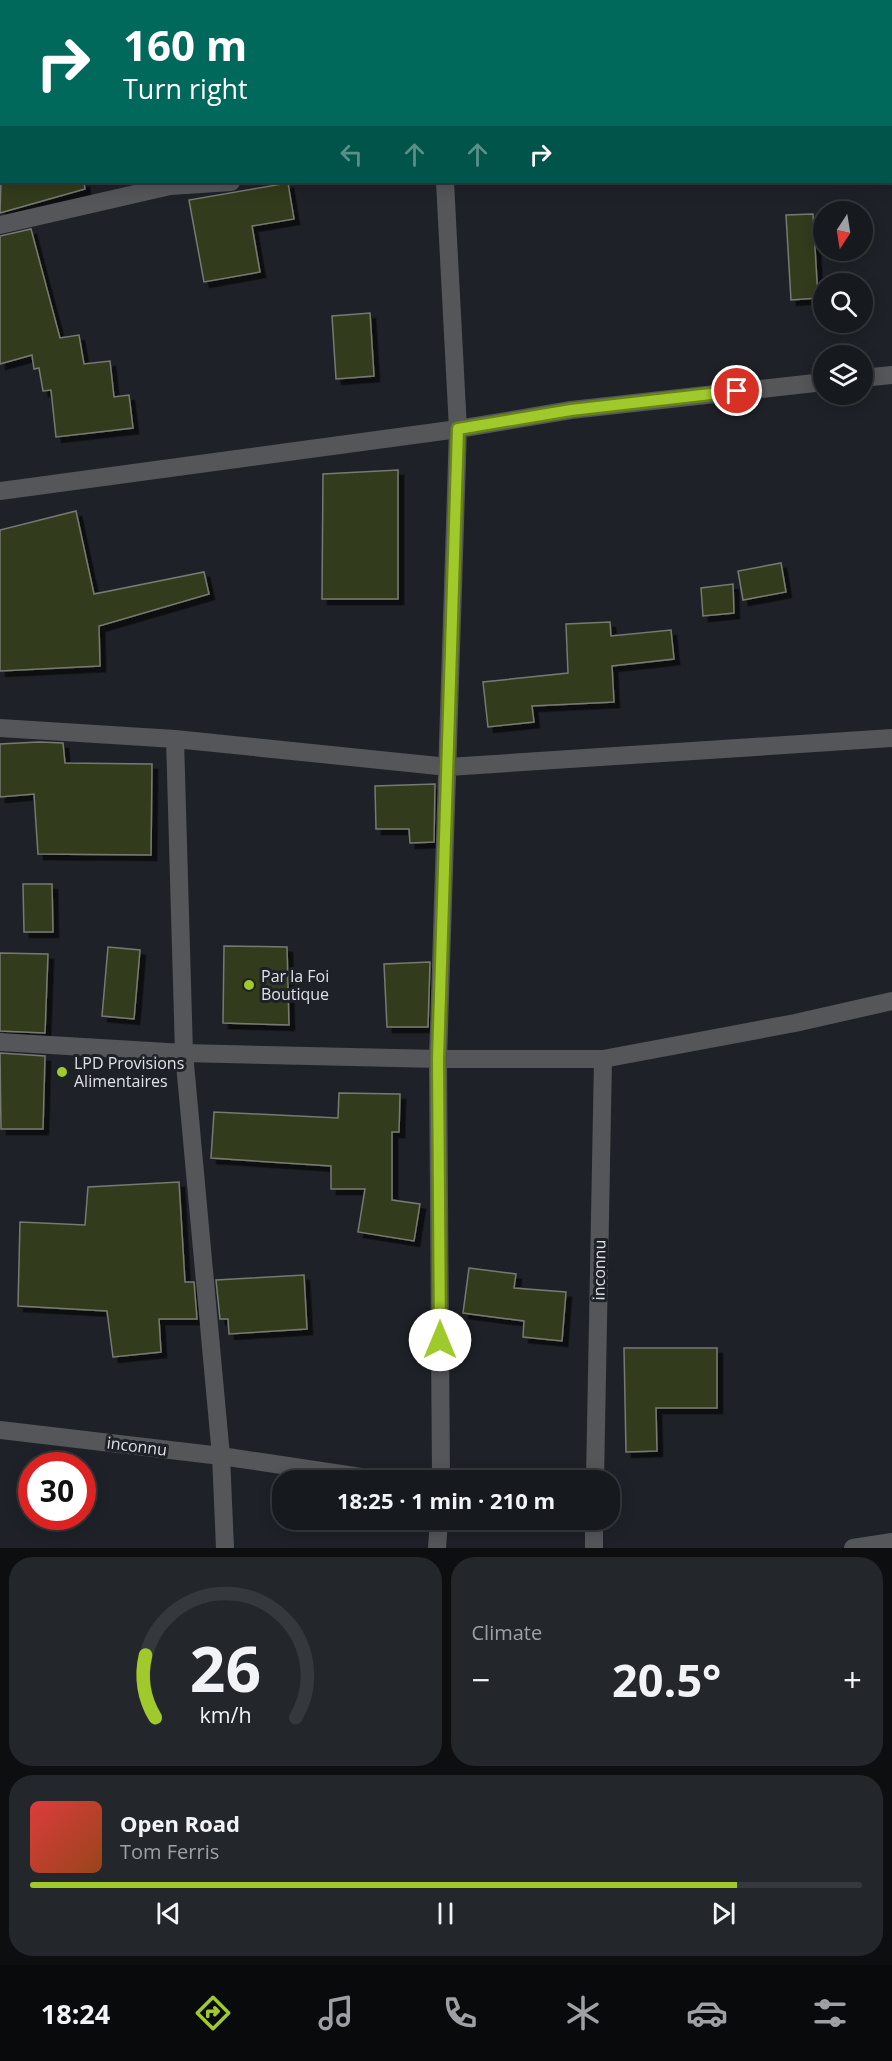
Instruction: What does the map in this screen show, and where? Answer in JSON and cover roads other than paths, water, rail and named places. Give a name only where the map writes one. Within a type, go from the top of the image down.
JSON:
[{"type":"street","points":[[0,225],[170,186],[216,183]]},
{"type":"street","points":[[441,1470],[438,1059],[458,429],[445,183]]},
{"type":"street","points":[[873,377],[892,375]]},
{"type":"street","points":[[0,491],[458,429],[571,410],[813,383]]},
{"type":"street","points":[[0,728],[175,739],[448,767],[892,738]]},
{"type":"street","points":[[175,739],[184,1053],[221,1456],[225,1548]]},
{"type":"street","points":[[0,1042],[184,1053],[438,1059],[603,1059],[892,1001]]},
{"type":"street","name":"inconnu","points":[[595,1470],[603,1059]]},
{"type":"street","name":"inconnu","points":[[0,1430],[221,1456],[314,1470]]},
{"type":"street","points":[[437,1548],[438,1530]]},
{"type":"street","points":[[594,1530],[594,1548]]},
{"type":"street","points":[[853,1548],[892,1542]]},
{"type":"place","name":"Par la Foi Boutique","points":[[249,985]]},
{"type":"place","name":"LPD Provisions Alimentaires","points":[[62,1072]]}]
